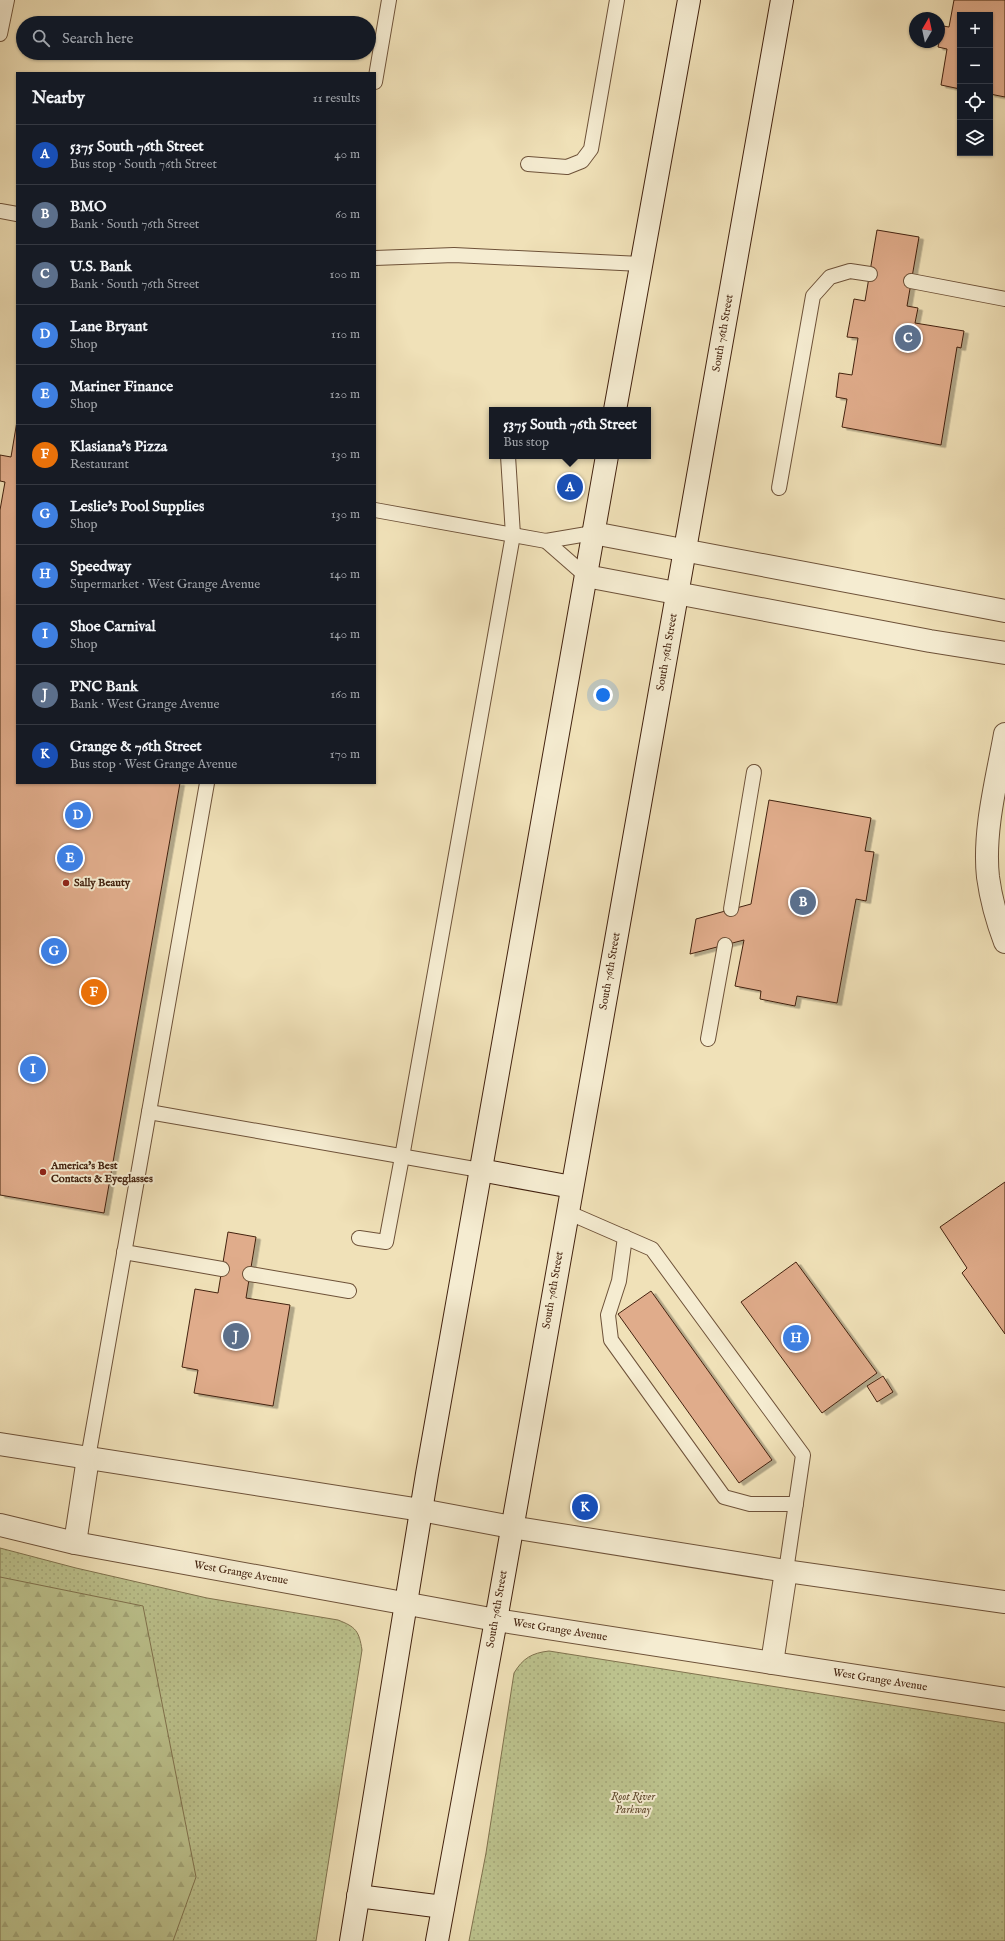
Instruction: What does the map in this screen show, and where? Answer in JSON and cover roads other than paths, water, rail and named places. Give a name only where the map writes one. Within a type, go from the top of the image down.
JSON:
[{"type":"main road","points":[[616,407],[689,0]]},
{"type":"main road","name":"South 76th Street","points":[[437,1941],[496,1620],[511,1527],[782,0]]},
{"type":"main road","points":[[351,1941],[421,1510],[606,459]]},
{"type":"main road","points":[[593,534],[1005,611]]},
{"type":"main road","points":[[586,576],[930,641],[1005,653]]},
{"type":"main road","points":[[1005,734],[988,824],[988,876],[996,916],[1005,942]]},
{"type":"main road","points":[[480,1170],[572,1186]]},
{"type":"main road","points":[[0,1444],[421,1510],[511,1527],[786,1571],[1005,1602]]},
{"type":"main road","points":[[75,1543],[88,1458]]},
{"type":"main road","name":"West Grange Avenue","points":[[0,1525],[75,1543],[496,1620],[1005,1699]]},
{"type":"main road","points":[[772,1663],[786,1571]]},
{"type":"main road","points":[[358,1896],[443,1907]]},
{"type":"lane","points":[[0,34],[6,0]]},
{"type":"lane","points":[[376,76],[389,0]]},
{"type":"lane","points":[[528,164],[567,167],[582,161],[591,149],[617,0]]},
{"type":"lane","points":[[0,210],[16,214]]},
{"type":"lane","points":[[376,258],[454,255],[641,264]]},
{"type":"lane","points":[[779,488],[813,296],[830,277],[850,271],[870,274]]},
{"type":"lane","points":[[912,281],[1005,299]]},
{"type":"lane","points":[[359,1238],[386,1242],[513,535],[508,459]]},
{"type":"lane","points":[[376,510],[546,541],[593,534]]},
{"type":"lane","points":[[546,541],[586,576]]},
{"type":"lane","points":[[731,909],[754,772]]},
{"type":"lane","points":[[88,1458],[207,784]]},
{"type":"lane","points":[[708,1039],[725,945]]},
{"type":"lane","points":[[149,1112],[480,1170]]},
{"type":"lane","points":[[567,1212],[652,1249],[803,1454],[786,1571]]},
{"type":"lane","points":[[625,1237],[618,1281],[608,1315],[611,1340],[724,1497],[750,1504],[796,1504]]},
{"type":"lane","points":[[124,1252],[222,1269]]},
{"type":"lane","points":[[250,1274],[349,1291]]},
{"type":"place","name":"U.S. Bank","points":[[908,338]]},
{"type":"place","name":"5375 South 76th Street","points":[[570,487]]},
{"type":"place","name":"Lane Bryant","points":[[78,815]]},
{"type":"place","name":"Mariner Finance","points":[[70,858]]},
{"type":"place","name":"Sally Beauty","points":[[66,883]]},
{"type":"place","name":"BMO","points":[[803,902]]},
{"type":"place","name":"Leslie's Pool Supplies","points":[[54,951]]},
{"type":"place","name":"Klasiana's Pizza","points":[[94,992]]},
{"type":"place","name":"Shoe Carnival","points":[[33,1069]]},
{"type":"place","name":"America's Best Contacts & Eyeglasses","points":[[43,1172]]},
{"type":"place","name":"PNC Bank","points":[[236,1336]]},
{"type":"place","name":"Speedway","points":[[796,1338]]},
{"type":"place","name":"Grange & 76th Street","points":[[585,1507]]},
{"type":"park label","name":"Root River Parkway","points":[[633,1803]]}]
